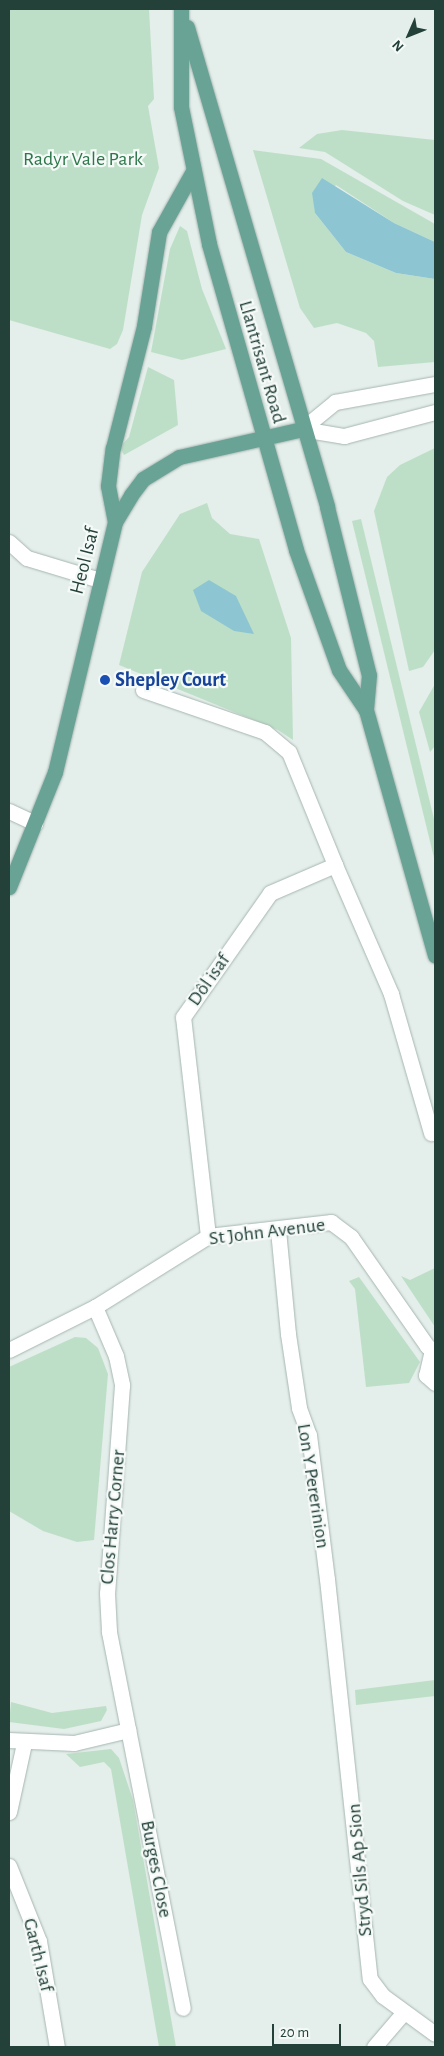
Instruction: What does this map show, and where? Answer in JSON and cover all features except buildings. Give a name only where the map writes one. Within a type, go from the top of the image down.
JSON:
[{"type":"main road","name":"Llantrisant Road","points":[[182,9],[181,107],[192,173],[263,437],[296,550],[339,670],[366,710],[435,956]]},
{"type":"main road","name":"Llantrisant Road","points":[[182,9],[302,430],[369,675],[366,710]]},
{"type":"main road","points":[[115,522],[108,486],[113,448],[144,326],[158,232],[192,173]]},
{"type":"main road","name":"Heol Isaf","points":[[9,887],[59,756],[115,522],[143,479],[162,465],[198,450],[302,430]]},
{"type":"street","points":[[302,430],[335,402],[435,384]]},
{"type":"street","points":[[302,430],[344,436],[435,412]]},
{"type":"street","points":[[9,542],[27,558],[100,580]]},
{"type":"street","points":[[143,690],[264,732],[289,752],[335,865],[391,994],[431,1133]]},
{"type":"street","points":[[9,811],[35,822]]},
{"type":"street","name":"Dôl isaf","points":[[208,1236],[183,1017],[270,893],[335,865]]},
{"type":"street","name":"St John Avenue","points":[[9,1350],[95,1307],[208,1236],[278,1230],[331,1222],[343,1228],[434,1351],[426,1375],[435,1383]]},
{"type":"street","name":"Lon Y Pererinion","points":[[278,1230],[288,1334],[300,1408],[309,1435],[343,1713]]},
{"type":"street","name":"Clos Harry Corner","points":[[95,1307],[121,1370],[107,1592],[109,1632],[128,1730]]},
{"type":"street","name":"Stryd Sils Ap Sion","points":[[343,1713],[370,1979],[403,2013],[435,2034]]},
{"type":"street","points":[[9,1740],[24,1743],[74,1743],[128,1730]]},
{"type":"street","name":"Burges Close","points":[[128,1730],[183,2008]]},
{"type":"street","points":[[9,1812],[24,1743]]},
{"type":"street","name":"Garth Isaf","points":[[9,1866],[39,1941],[57,2047]]},
{"type":"street","points":[[374,2047],[403,2013]]},
{"type":"green space","name":"Radyr Vale Park","points":[[9,9],[149,9],[154,99],[148,106],[159,168],[142,215],[123,330],[117,344],[110,349],[9,320]]},
{"type":"green space","points":[[342,130],[435,140],[435,215],[403,201],[325,152],[299,148],[317,134]]},
{"type":"green space","points":[[253,150],[321,159],[435,224],[435,242],[394,223],[336,185],[315,213],[346,252],[396,273],[435,279],[435,362],[378,367],[374,341],[366,333],[337,323],[314,328],[300,308]]},
{"type":"green space","points":[[180,226],[187,231],[202,289],[226,349],[182,360],[151,352],[170,249]]},
{"type":"green space","points":[[148,367],[174,380],[178,425],[124,455],[120,447],[129,437]]},
{"type":"green space","points":[[435,448],[435,650],[423,667],[409,671],[374,511],[387,477],[400,465]]},
{"type":"green space","points":[[207,503],[212,518],[230,534],[259,539],[291,638],[293,740],[278,730],[119,665],[142,572],[180,514]]},
{"type":"green space","points":[[361,519],[435,823],[435,862],[352,521]]},
{"type":"green space","points":[[435,684],[435,746],[430,752],[419,712]]},
{"type":"green space","points":[[435,1268],[435,1327],[401,1276],[410,1280]]},
{"type":"green space","points":[[359,1277],[420,1362],[409,1383],[366,1387],[355,1289],[349,1281]]},
{"type":"green space","points":[[75,1337],[86,1338],[98,1348],[108,1374],[94,1540],[77,1542],[43,1531],[9,1511],[9,1367]]},
{"type":"green space","points":[[435,1680],[435,1696],[356,1705],[355,1690]]},
{"type":"green space","points":[[11,1702],[52,1713],[106,1706],[107,1710],[101,1721],[64,1729],[9,1722]]},
{"type":"green space","points":[[111,1749],[119,1758],[133,1800],[176,2047],[159,2047],[111,1769],[104,1762],[80,1767],[66,1754]]},
{"type":"water","points":[[322,178],[394,223],[435,242],[435,279],[396,273],[346,252],[315,213],[312,193]]},
{"type":"water","points":[[209,580],[236,596],[254,634],[234,631],[201,611],[193,590]]},
{"type":"place","name":"Shepley Court","points":[[105,680]]}]
